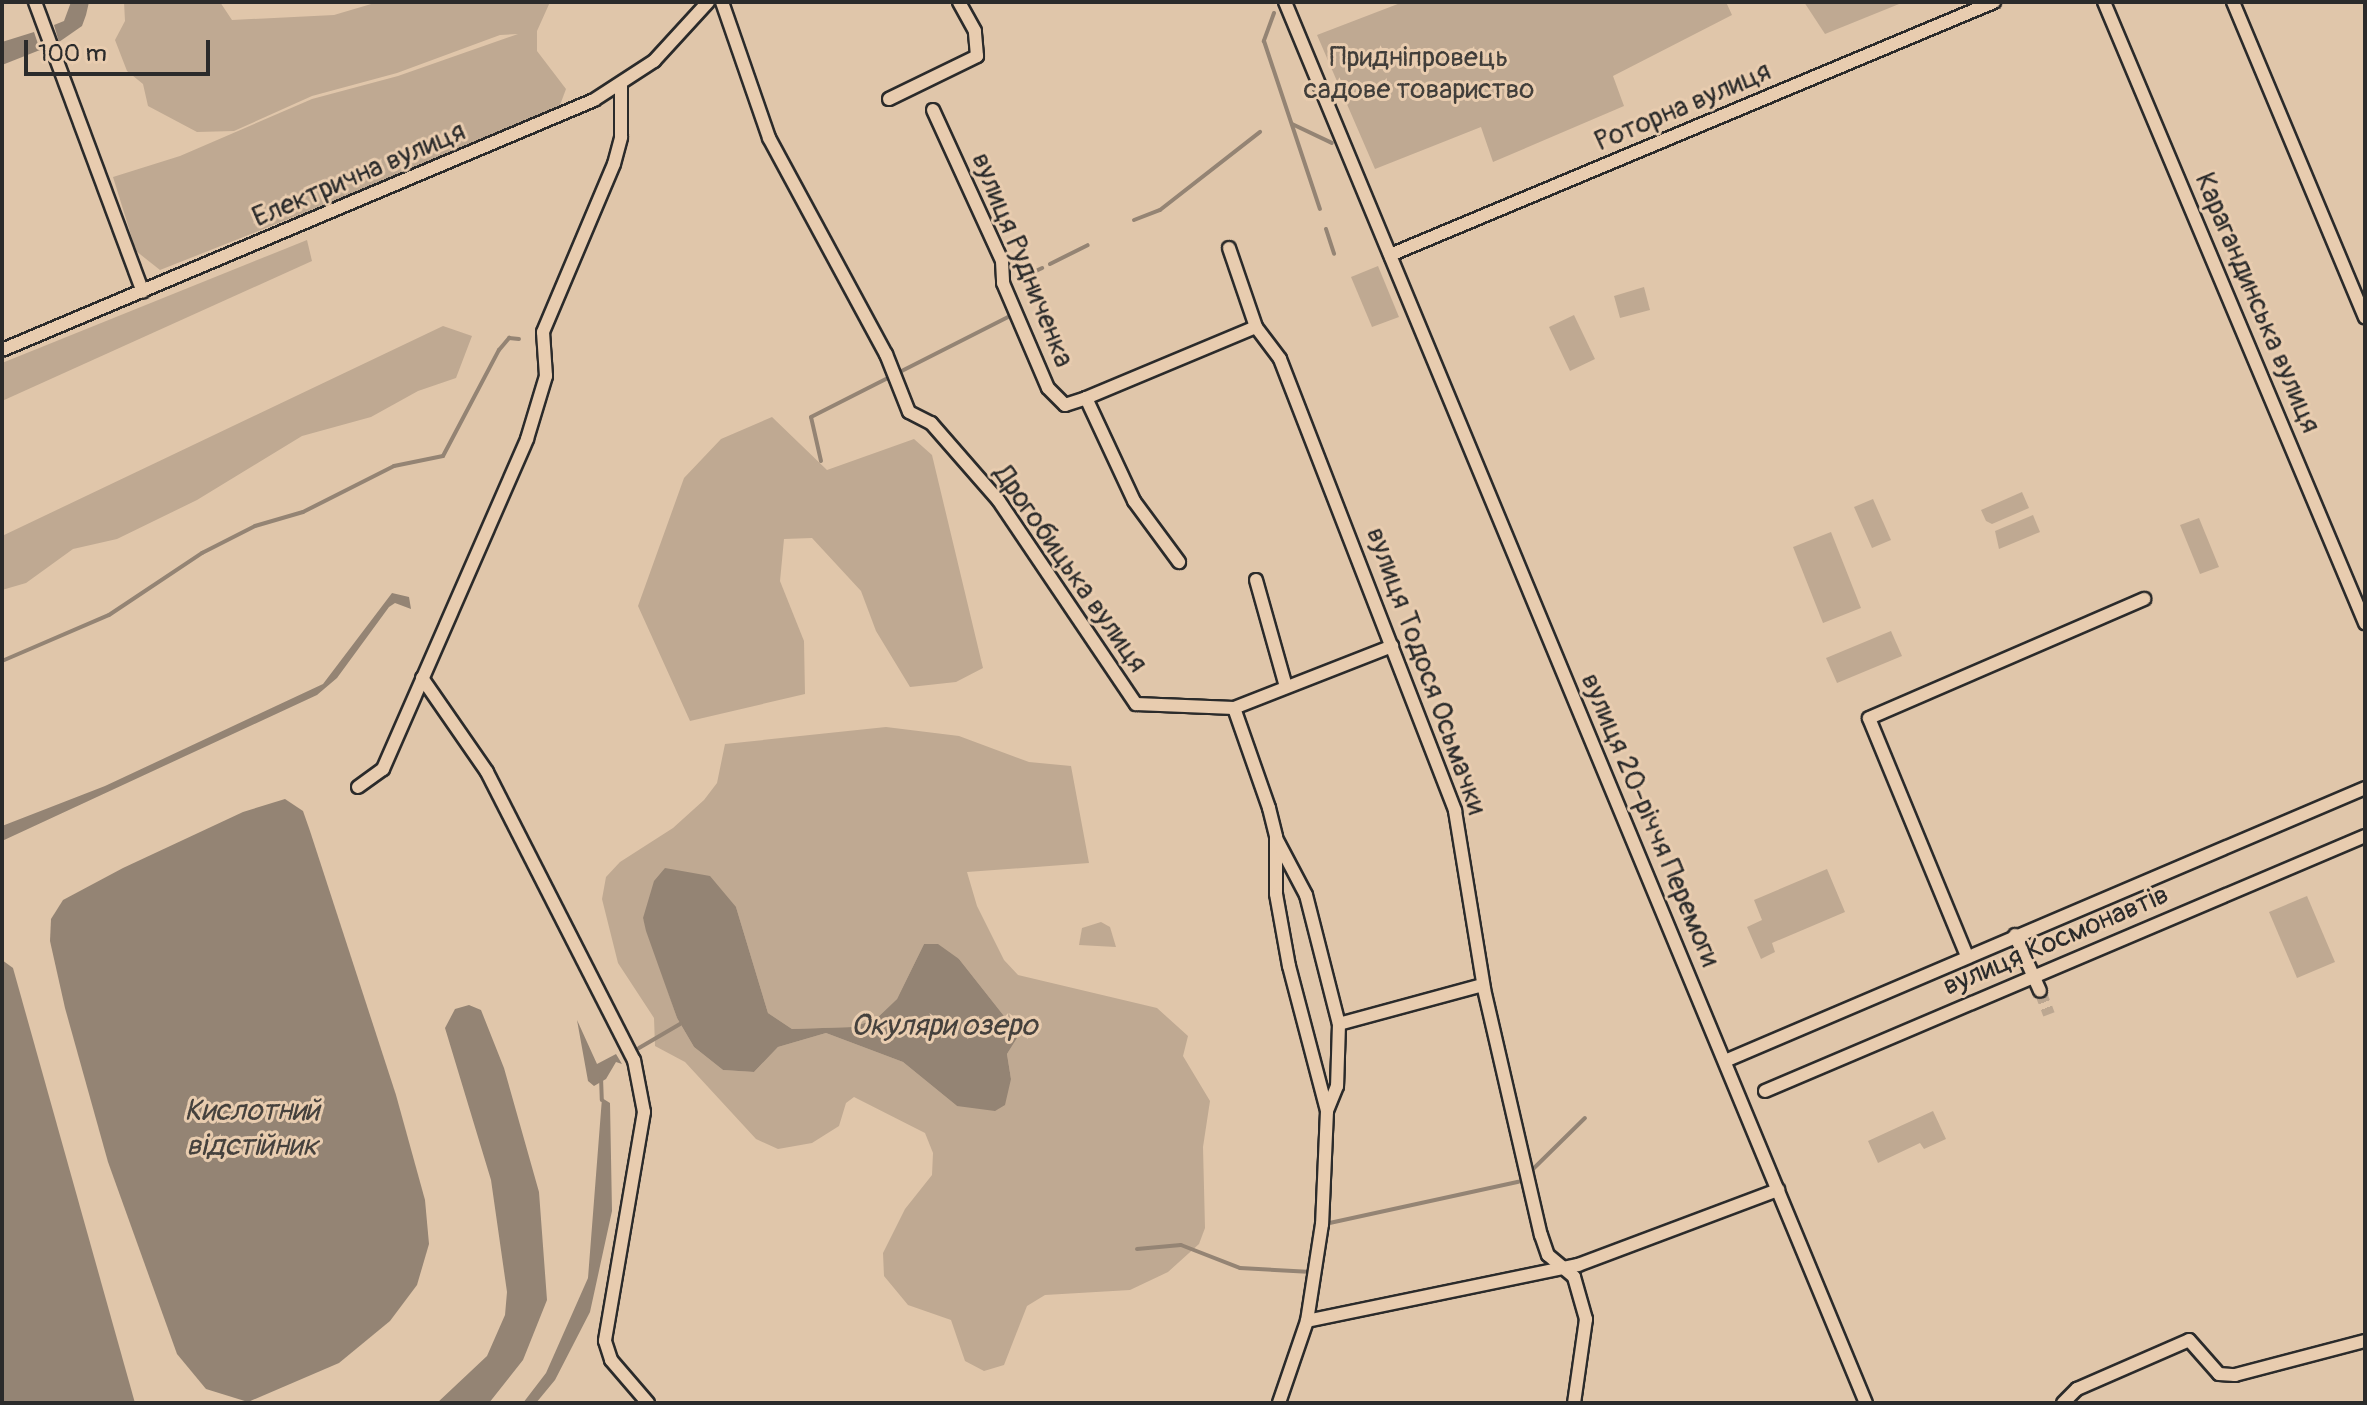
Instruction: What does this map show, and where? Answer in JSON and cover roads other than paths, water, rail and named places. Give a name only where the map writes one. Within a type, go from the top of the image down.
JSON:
[{"type":"street","points":[[35,2],[143,292]]},
{"type":"street","name":"Електрична вулиця","points":[[2,350],[558,117],[621,86],[684,32],[708,2]]},
{"type":"street","name":"Дрогобицька вулиця","points":[[722,2],[769,138],[886,354],[909,412],[931,423],[999,501],[1136,704],[1234,708]]},
{"type":"street","points":[[889,99],[977,56],[975,31],[959,2]]},
{"type":"street","name":"вулиця 20-річчя Перемоги","points":[[1285,2],[1866,1403]]},
{"type":"street","name":"Роторна вулиця","points":[[1390,255],[1994,2]]},
{"type":"street","name":"Карагандинська вулиця","points":[[2104,2],[2365,623]]},
{"type":"street","points":[[2233,2],[2365,317]]},
{"type":"street","points":[[358,787],[383,769],[527,439],[546,376],[543,332],[614,164],[621,137],[621,86]]},
{"type":"street","name":"вулиця Рудниченка","points":[[933,110],[1002,261],[1003,283],[1048,388],[1065,405],[1086,398],[1134,501],[1179,562]]},
{"type":"street","points":[[1086,398],[1256,327],[1229,248]]},
{"type":"street","name":"вулиця Тодося Осьмачки","points":[[1256,327],[1280,359],[1455,811],[1483,985],[1541,1235],[1548,1255],[1567,1267],[1586,1319],[1574,1403]]},
{"type":"street","points":[[1256,580],[1286,687]]},
{"type":"street","name":"вулиця Космонавтів","points":[[1967,956],[1869,718],[2144,599]]},
{"type":"street","points":[[1327,1111],[1337,1086],[1339,1024],[1306,895],[1276,837],[1234,708],[1392,646]]},
{"type":"street","points":[[422,678],[487,772],[634,1060],[644,1112],[642,1137],[605,1341],[611,1360],[648,1403]]},
{"type":"street","name":"вулиця Космонавтів","points":[[1725,1061],[2365,788]]},
{"type":"street","name":"вулиця Космонавтів","points":[[1765,1091],[2365,836]]},
{"type":"street","points":[[1276,837],[1276,894],[1289,966],[1327,1111],[1322,1224],[1307,1321],[1279,1403]]},
{"type":"street","points":[[2015,935],[2040,991]]},
{"type":"street","points":[[1339,1024],[1483,985]]},
{"type":"street","points":[[1307,1321],[1567,1267],[1778,1190]]},
{"type":"street","points":[[2063,1403],[2077,1389],[2189,1340],[2219,1374],[2235,1375],[2365,1341]]},
{"type":"water","points":[[71,2],[89,2],[86,15],[82,26],[59,42],[54,25],[64,21]]},
{"type":"water","points":[[34,32],[40,50],[2,65],[2,42]]},
{"type":"water","points":[[392,593],[409,597],[411,609],[395,603],[389,607],[337,678],[317,695],[2,841],[2,826],[105,786],[323,684]]},
{"type":"water","name":"Кислотний відстійник","points":[[285,799],[303,811],[396,1095],[425,1200],[429,1244],[417,1285],[390,1321],[339,1363],[248,1402],[206,1389],[177,1354],[108,1162],[65,1008],[50,941],[51,919],[63,900],[123,868],[243,812]]},
{"type":"water","name":"Окуляри озеро","points":[[665,868],[710,876],[736,907],[768,1013],[792,1029],[853,1027],[876,1019],[897,999],[924,944],[938,944],[959,959],[1019,1035],[1007,1054],[1011,1079],[1005,1105],[995,1111],[957,1106],[903,1062],[826,1033],[778,1047],[754,1072],[723,1070],[694,1047],[677,1018],[646,931],[643,918],[654,881]]},
{"type":"water","points":[[2,960],[13,968],[135,1403],[2,1403]]},
{"type":"water","points":[[469,1005],[481,1010],[504,1068],[539,1192],[547,1300],[523,1360],[489,1403],[437,1403],[487,1356],[505,1315],[507,1292],[491,1180],[445,1028],[455,1009]]},
{"type":"water","points":[[577,1020],[597,1064],[616,1054],[622,1064],[616,1062],[606,1079],[594,1086],[588,1081]]},
{"type":"water","points":[[602,1098],[610,1103],[612,1211],[590,1312],[555,1380],[536,1403],[523,1403],[546,1373],[588,1278]]},
{"type":"waterway","points":[[1274,13],[1264,41],[1320,209]]},
{"type":"waterway","points":[[1292,124],[1332,143]]},
{"type":"waterway","points":[[1134,220],[1160,210],[1260,132]]},
{"type":"waterway","points":[[1326,229],[1334,254]]},
{"type":"waterway","points":[[1050,264],[1088,245]]},
{"type":"waterway","points":[[1025,276],[1042,268]]},
{"type":"waterway","points":[[821,461],[811,417],[1008,317]]},
{"type":"waterway","points":[[2,661],[109,615],[202,553],[255,526],[303,512],[394,466],[443,456],[499,350],[509,338],[519,339]]},
{"type":"waterway","points":[[639,1048],[680,1024]]},
{"type":"waterway","points":[[601,1077],[602,1100]]},
{"type":"waterway","points":[[1530,1172],[1585,1118]]},
{"type":"waterway","points":[[1325,1224],[1518,1182]]},
{"type":"waterway","points":[[1137,1249],[1181,1245],[1240,1268],[1312,1272]]},
{"type":"tunnel","points":[[2040,991],[2049,1014]]},
{"type":"park label","name":"Придніпровець садове товариство","points":[[1419,74]]}]
